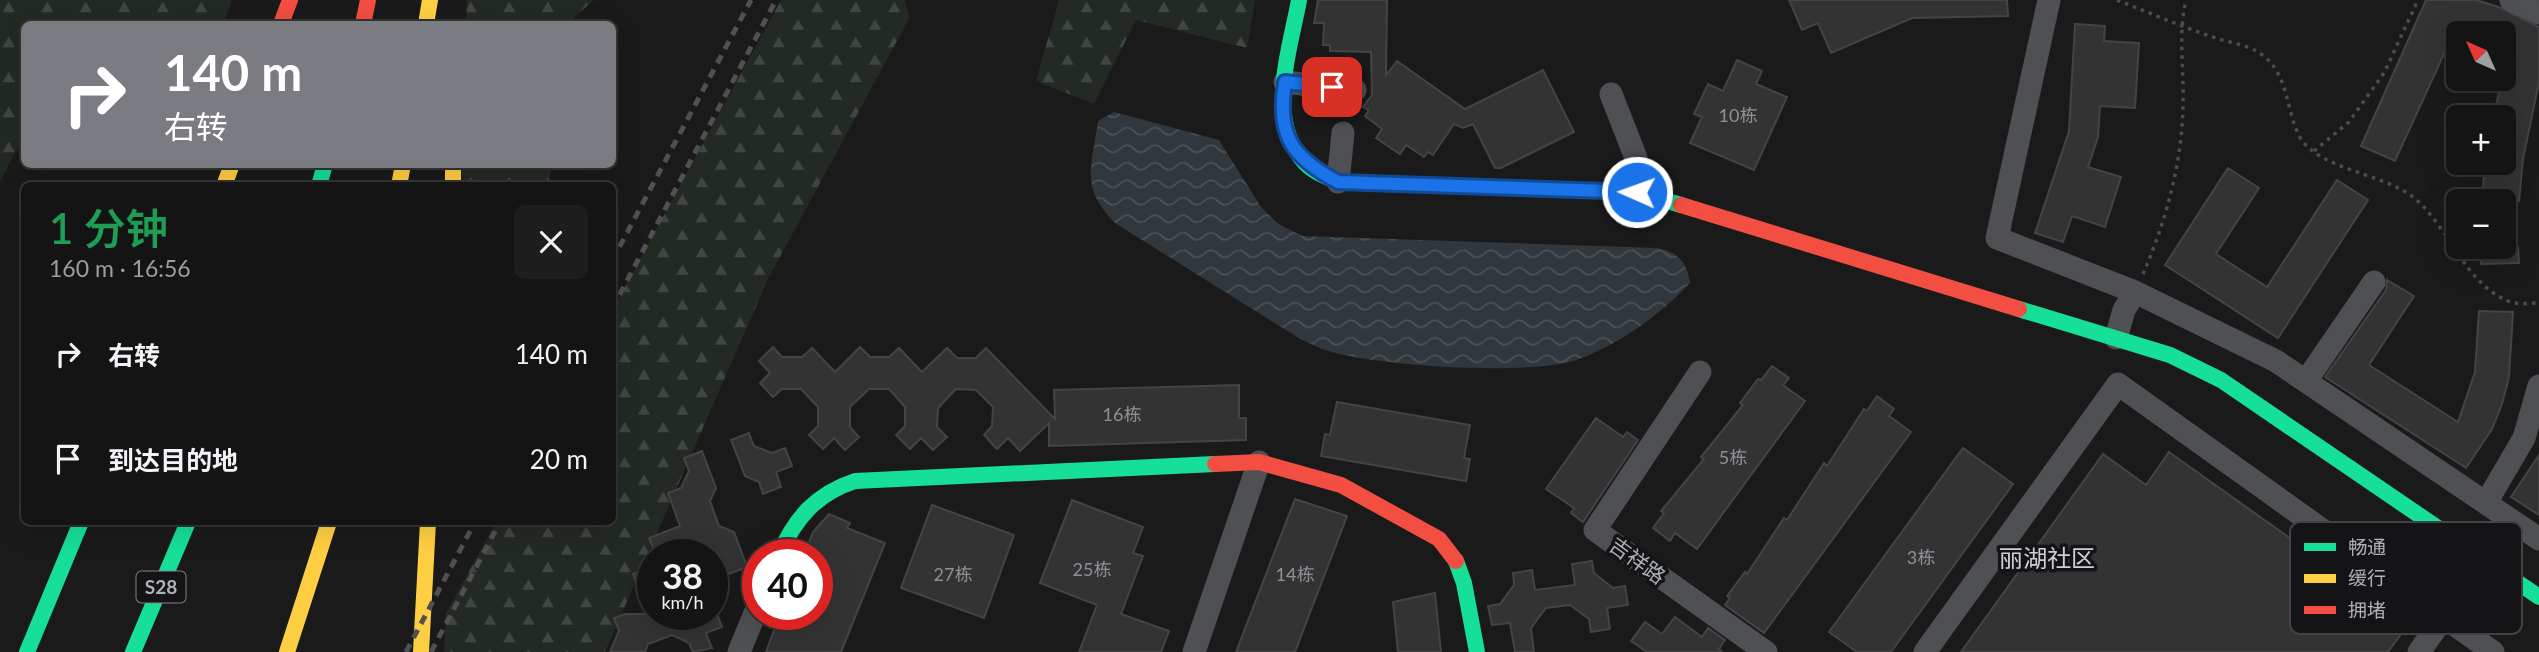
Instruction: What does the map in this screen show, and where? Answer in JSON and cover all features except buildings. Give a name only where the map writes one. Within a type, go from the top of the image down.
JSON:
[{"type":"main road","points":[[282,21],[290,0]]},
{"type":"main road","points":[[364,21],[368,0]]},
{"type":"main road","points":[[426,21],[429,0]]},
{"type":"main road","points":[[1299,0],[1282,100],[1288,139],[1306,165],[1338,182],[1637,192],[2116,338],[2170,355],[2221,380],[2429,522]]},
{"type":"main road","points":[[786,539],[804,509],[827,491],[855,481],[1259,462],[1342,485],[1439,539],[1455,559],[1464,583],[1477,652]]},
{"type":"main road","points":[[27,652],[80,525]]},
{"type":"main road","name":"S28","points":[[133,652],[187,525]]},
{"type":"main road","points":[[286,652],[328,525]]},
{"type":"main road","points":[[421,652],[428,525]]},
{"type":"main road","points":[[2522,585],[2539,597]]},
{"type":"street","points":[[2049,0],[1997,238],[2135,292],[2276,361],[2514,522]]},
{"type":"street","points":[[2511,0],[2539,13]]},
{"type":"street","points":[[1285,82],[1355,90]]},
{"type":"street","points":[[1611,94],[1636,158],[1637,192]]},
{"type":"street","points":[[1338,182],[1343,133]]},
{"type":"street","points":[[2306,381],[2374,282]]},
{"type":"street","points":[[2116,338],[2124,310],[2135,292]]},
{"type":"street","name":"吉祥路","points":[[1700,372],[1595,530],[1766,652]]},
{"type":"street","points":[[1925,652],[2118,384],[2311,522]]},
{"type":"street","points":[[2486,503],[2524,439],[2539,387]]},
{"type":"street","points":[[1194,652],[1259,462]]},
{"type":"street","points":[[2522,527],[2539,539]]},
{"type":"street","points":[[739,652],[748,630]]},
{"type":"street","points":[[2419,652],[2432,634]]},
{"type":"street","points":[[2468,634],[2493,652]]},
{"type":"path","points":[[2117,0],[2180,26],[2261,54],[2279,75],[2302,139],[2314,152],[2410,195],[2447,233],[2473,275],[2492,292],[2510,303],[2539,303]]},
{"type":"path","points":[[2135,292],[2157,242],[2173,185],[2183,105],[2180,26],[2186,0]]},
{"type":"path","points":[[2314,152],[2349,122],[2384,73],[2418,0]]},
{"type":"green space","points":[[0,0],[232,0],[224,21],[21,21],[21,142],[0,182]]},
{"type":"green space","points":[[467,0],[594,0],[572,21],[466,21]]},
{"type":"green space","points":[[781,0],[904,0],[910,17],[768,279],[654,539],[637,539],[637,579],[605,652],[444,652],[446,613],[494,525],[616,525],[616,303]]},
{"type":"green space","points":[[1059,0],[1255,0],[1247,48],[1136,20],[1094,104],[1036,81]]},
{"type":"green space","points":[[462,168],[551,168],[549,182],[461,182]]},
{"type":"water","points":[[1114,112],[1219,140],[1261,207],[1277,223],[1302,236],[1657,248],[1671,252],[1680,259],[1687,269],[1690,283],[1666,306],[1622,338],[1576,360],[1554,365],[1491,368],[1418,365],[1328,351],[1302,340],[1115,223],[1096,198],[1091,176],[1098,121]]},
{"type":"railway","points":[[616,253],[751,0]]},
{"type":"railway","points":[[616,301],[776,0]]},
{"type":"railway","points":[[406,652],[473,525]]},
{"type":"railway","points":[[431,652],[498,525]]},
{"type":"traffic: fast","points":[[1299,0],[1286,62],[1283,106],[1293,146],[1305,163],[1320,174],[1338,182],[1637,192],[1681,205]]},
{"type":"traffic: fast","points":[[320,182],[324,168]]},
{"type":"traffic: fast","points":[[2019,309],[2170,355],[2221,380],[2429,522]]},
{"type":"traffic: fast","points":[[787,539],[808,509],[818,500],[855,481],[1215,464]]},
{"type":"traffic: fast","points":[[27,652],[80,525]]},
{"type":"traffic: fast","points":[[133,652],[187,525]]},
{"type":"traffic: fast","points":[[1456,561],[1464,583],[1477,652]]},
{"type":"traffic: fast","points":[[2522,585],[2539,597]]},
{"type":"traffic: slow","points":[[426,21],[430,0]]},
{"type":"traffic: slow","points":[[225,182],[231,168]]},
{"type":"traffic: slow","points":[[400,182],[402,168]]},
{"type":"traffic: slow","points":[[453,168],[453,182]]},
{"type":"traffic: slow","points":[[287,652],[328,525]]},
{"type":"traffic: slow","points":[[421,652],[428,525]]},
{"type":"traffic: jam","points":[[282,21],[290,0]]},
{"type":"traffic: jam","points":[[364,21],[368,0]]},
{"type":"traffic: jam","points":[[1681,205],[2019,309]]},
{"type":"traffic: jam","points":[[1215,464],[1259,462],[1341,485],[1439,539],[1456,561]]},
{"type":"district","name":"丽湖社区","points":[[2047,559]]},
{"type":"route","points":[[1332,87],[1285,82],[1282,100],[1288,139],[1306,165],[1338,182],[1637,192]]}]
